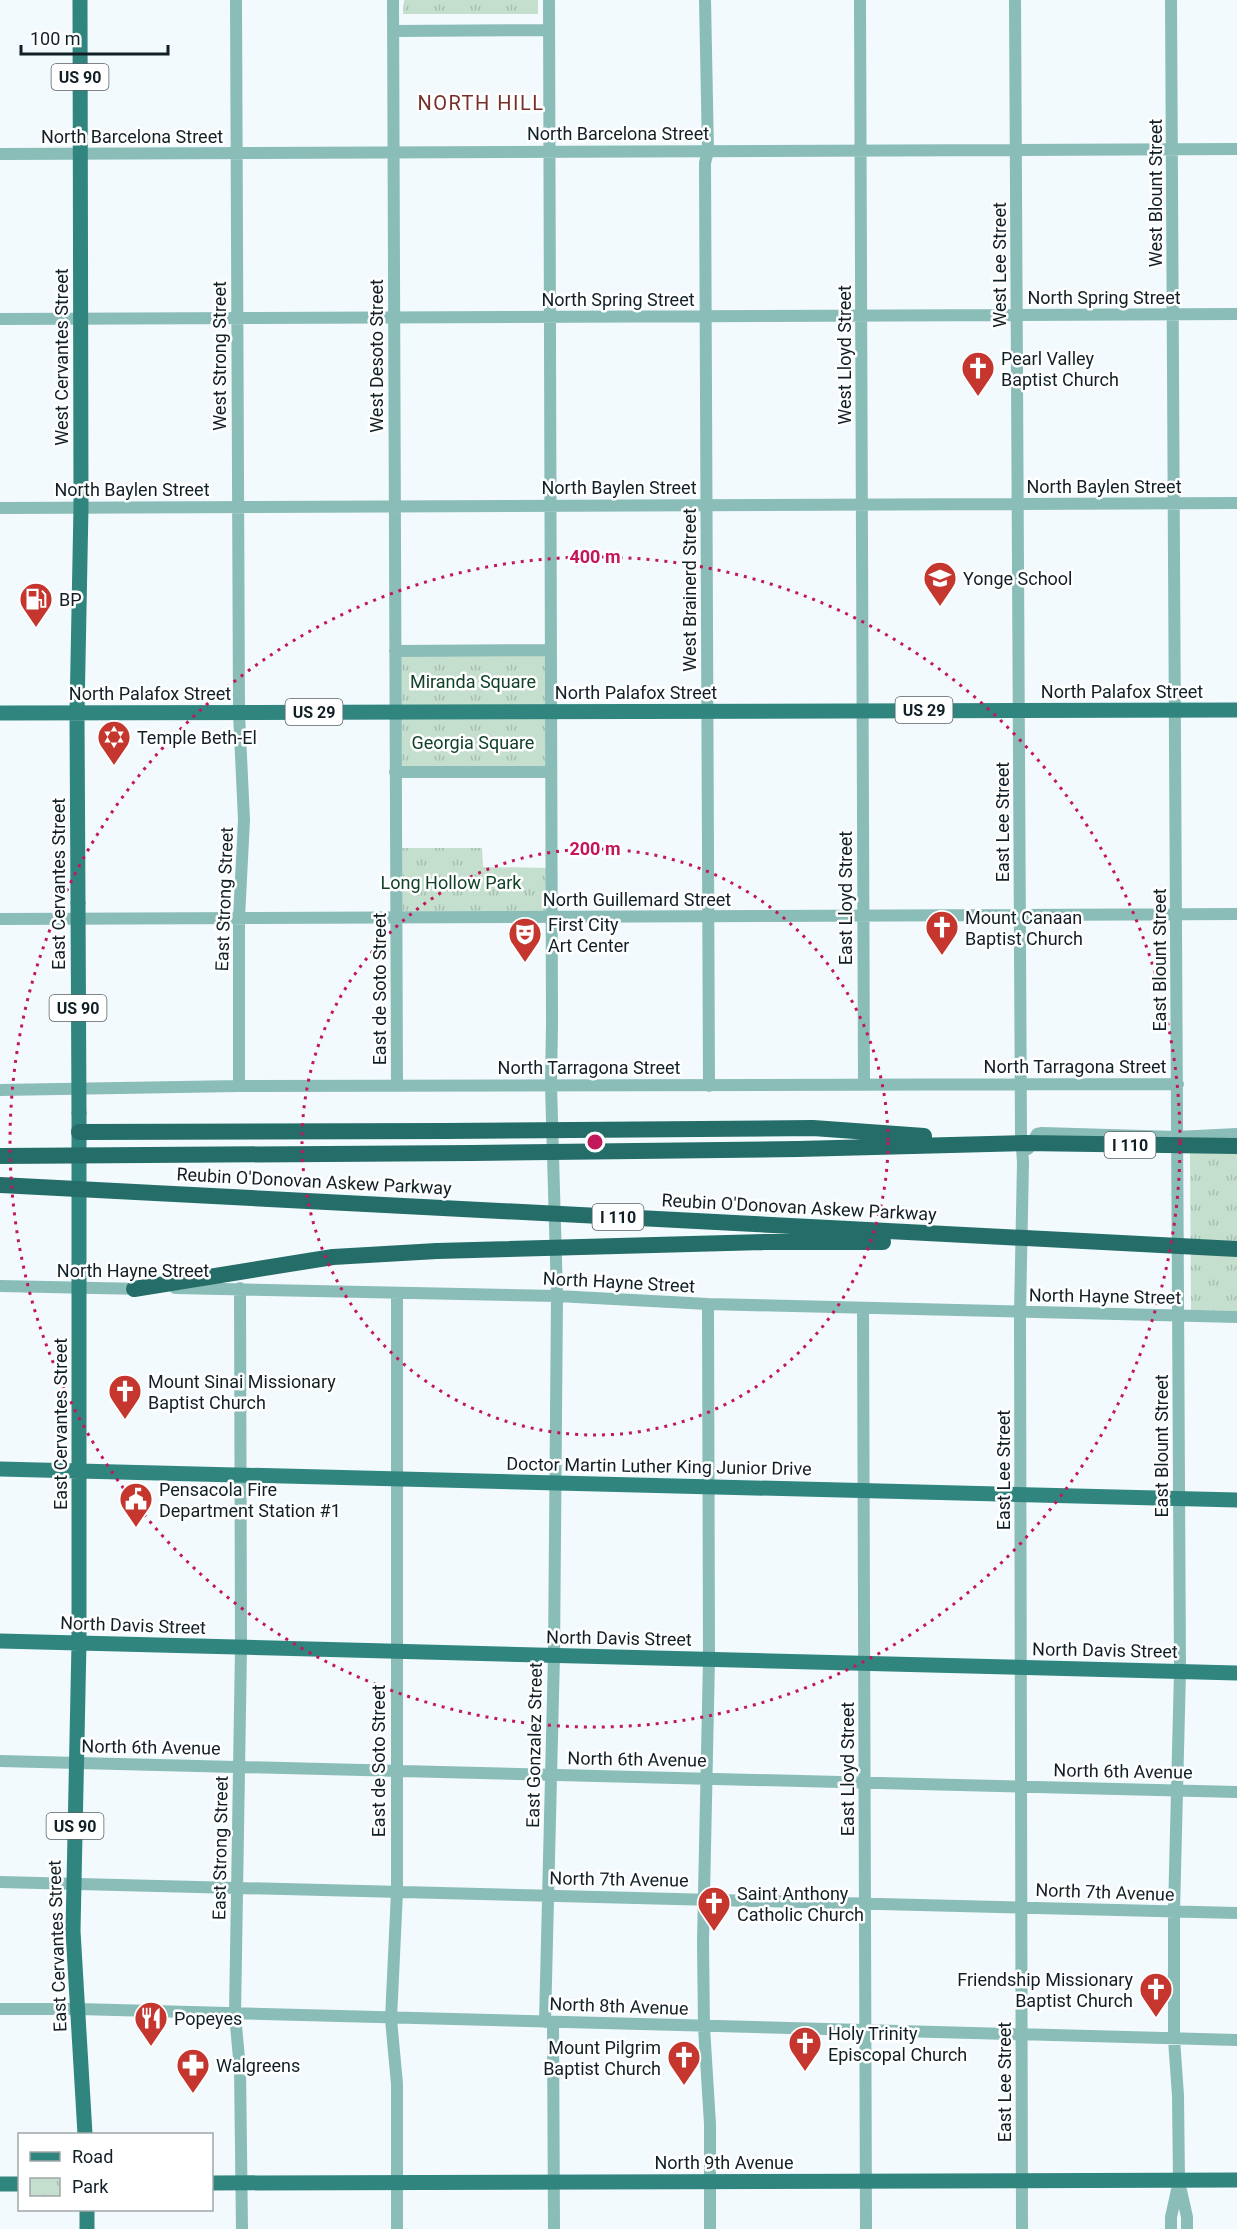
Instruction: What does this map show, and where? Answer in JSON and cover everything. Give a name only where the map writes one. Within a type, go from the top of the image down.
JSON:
[{"type":"highway","points":[[79,1132],[813,1128],[1024,1143]]},
{"type":"highway","name":"Reubin O'Donovan Askew Parkway","points":[[0,1156],[798,1149],[1024,1143],[1237,1146]]},
{"type":"highway","name":"Reubin O'Donovan Askew Parkway","points":[[0,1185],[1237,1249]]},
{"type":"highway","points":[[134,1289],[333,1257],[437,1251],[795,1242],[1013,1246],[1102,1242]]},
{"type":"main road","name":"West Cervantes Street","points":[[77,713],[81,507],[80,0]]},
{"type":"main road","name":"North Palafox Street","points":[[0,713],[1237,710]]},
{"type":"main road","name":"East Cervantes Street","points":[[77,713],[79,1643],[73,1931],[85,2133]]},
{"type":"main road","name":"Doctor Martin Luther King Junior Drive","points":[[0,1469],[1237,1500]]},
{"type":"main road","name":"North Davis Street","points":[[0,1641],[1237,1672]]},
{"type":"main road","name":"North 9th Avenue","points":[[213,2183],[1237,2180]]},
{"type":"main road","points":[[0,2184],[18,2184]]},
{"type":"main road","points":[[87,2211],[87,2229]]},
{"type":"street","name":"West Strong Street","points":[[236,0],[239,713]]},
{"type":"street","name":"West Desoto Street","points":[[393,0],[395,712]]},
{"type":"street","name":"East Gonzalez Street","points":[[549,0],[552,917],[550,1085],[556,1296],[554,1655],[548,1896],[554,2229]]},
{"type":"street","name":"West Brainerd Street","points":[[705,0],[708,151],[705,163],[709,1086]]},
{"type":"street","name":"West Lloyd Street","points":[[860,0],[863,710]]},
{"type":"street","name":"West Lee Street","points":[[1016,0],[1019,710]]},
{"type":"street","name":"West Blount Street","points":[[1172,0],[1176,710]]},
{"type":"street","points":[[393,31],[549,30]]},
{"type":"street","name":"North Barcelona Street","points":[[0,154],[1237,149]]},
{"type":"street","name":"North Spring Street","points":[[0,319],[1237,314]]},
{"type":"street","name":"North Baylen Street","points":[[0,508],[1237,503]]},
{"type":"street","points":[[395,651],[551,650]]},
{"type":"street","name":"East Lloyd Street","points":[[863,710],[864,1085]]},
{"type":"street","name":"East Lee Street","points":[[1019,710],[1023,1162],[1020,1313],[1022,2229]]},
{"type":"street","name":"East Blount Street","points":[[1176,710],[1180,1671],[1174,1912],[1174,2039],[1178,2096],[1179,2181],[1187,2217],[1187,2229]]},
{"type":"street","name":"East de Soto Street","points":[[395,712],[397,1086]]},
{"type":"street","name":"East Strong Street","points":[[239,713],[244,820],[239,918],[239,1086]]},
{"type":"street","points":[[395,772],[551,772]]},
{"type":"street","name":"North Guillemard Street","points":[[0,919],[1237,914]]},
{"type":"street","name":"North Tarragona Street","points":[[0,1090],[239,1086],[1178,1084]]},
{"type":"street","points":[[1023,1162],[1032,1140],[1037,1134],[1042,1133],[1177,1137],[1237,1134]]},
{"type":"street","name":"North Hayne Street","points":[[0,1286],[134,1289],[240,1288],[556,1296],[708,1304],[1237,1317]]},
{"type":"street","name":"East Strong Street","points":[[240,1288],[241,1648],[235,2015],[240,2069],[242,2229]]},
{"type":"street","name":"East de Soto Street","points":[[397,1293],[397,1892],[391,2019],[398,2084],[397,2229]]},
{"type":"street","points":[[708,1304],[709,1659],[708,1778],[703,1899],[704,2027],[710,2124],[710,2229]]},
{"type":"street","name":"East Lloyd Street","points":[[864,1308],[866,2229]]},
{"type":"street","name":"North 6th Avenue","points":[[0,1761],[1237,1792]]},
{"type":"street","name":"North 7th Avenue","points":[[0,1882],[1237,1913]]},
{"type":"street","name":"North 8th Avenue","points":[[0,2009],[78,2009],[235,2015],[1237,2040]]},
{"type":"street","name":"East Blount Street","points":[[1171,2229],[1171,2217],[1179,2181]]},
{"type":"green space","points":[[404,0],[538,0],[538,14],[403,14]]},
{"type":"green space","points":[[551,650],[551,772],[395,772],[395,651]]},
{"type":"green space","name":"Long Hollow Park","points":[[396,848],[482,848],[483,867],[552,868],[552,917],[396,917]]},
{"type":"green space","points":[[1237,1137],[1237,1311],[1191,1310],[1190,1140]]},
{"type":"place","name":"Pearl Valley Baptist Church","points":[[978,397]]},
{"type":"place","name":"Yonge School","points":[[940,607]]},
{"type":"place","name":"BP","points":[[36,628]]},
{"type":"place","name":"Temple Beth-El","points":[[114,766]]},
{"type":"place","name":"Mount Canaan Baptist Church","points":[[942,956]]},
{"type":"place","name":"First City Art Center","points":[[525,963]]},
{"type":"place","name":"Mount Sinai Missionary Baptist Church","points":[[125,1420]]},
{"type":"place","name":"Pensacola Fire Department Station #1","points":[[136,1528]]},
{"type":"place","name":"Saint Anthony Catholic Church","points":[[714,1932]]},
{"type":"place","name":"Friendship Missionary Baptist Church","points":[[1156,2018]]},
{"type":"place","name":"Popeyes","points":[[151,2047]]},
{"type":"place","name":"Holy Trinity Episcopal Church","points":[[805,2072]]},
{"type":"place","name":"Mount Pilgrim Baptist Church","points":[[684,2086]]},
{"type":"place","name":"Walgreens","points":[[193,2094]]},
{"type":"district","name":"NORTH HILL","points":[[481,103]]},
{"type":"park label","name":"Miranda Square","points":[[473,681]]},
{"type":"park label","name":"Georgia Square","points":[[473,742]]}]
